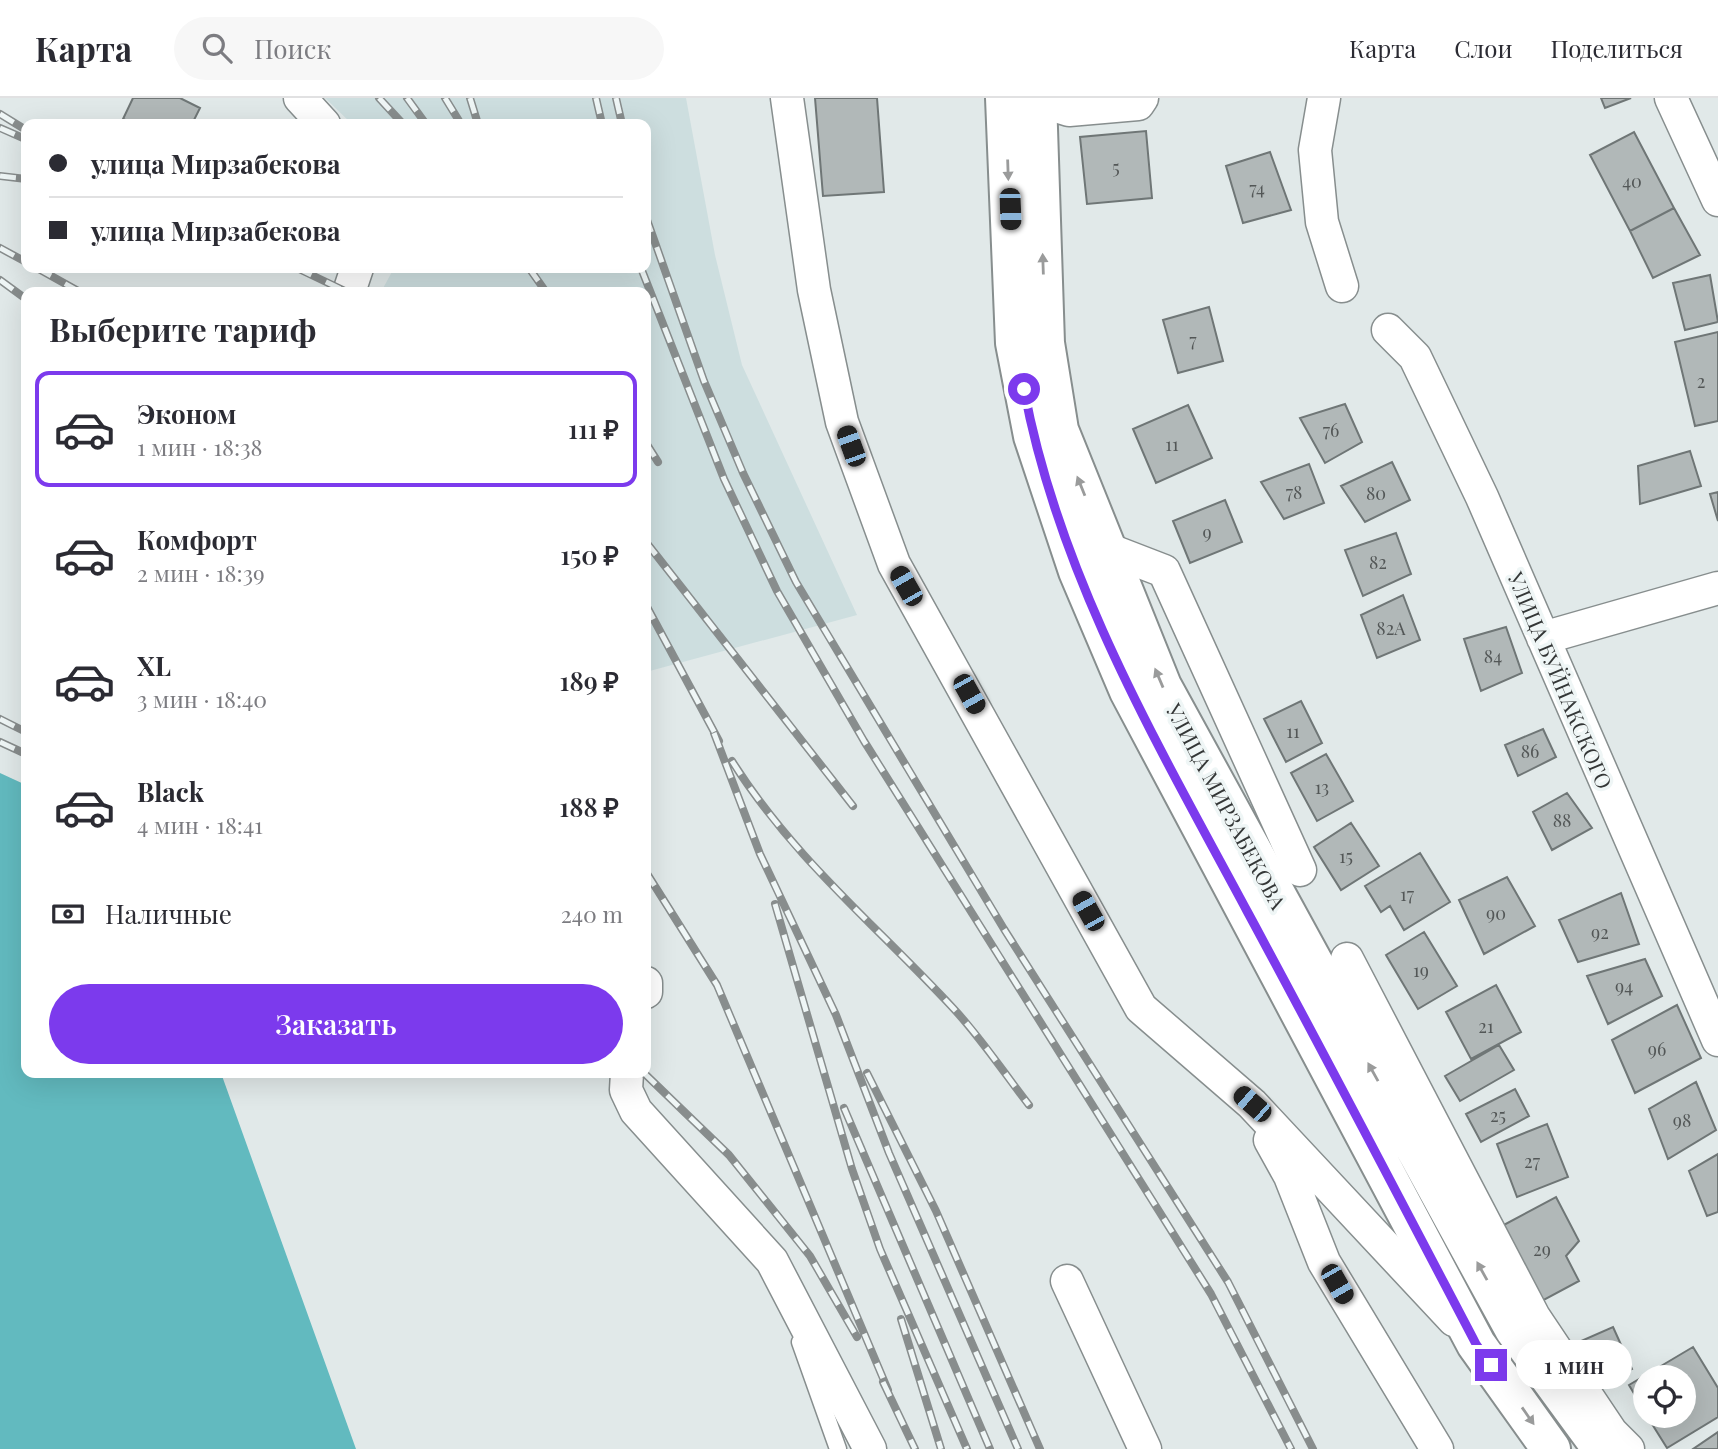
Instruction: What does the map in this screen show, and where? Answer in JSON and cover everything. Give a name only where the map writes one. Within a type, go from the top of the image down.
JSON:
[{"type":"main road","name":"УЛИЦА МИРЗАБЕКОВА","points":[[1026,99],[1045,343],[1059,430],[1162,686],[1514,1329],[1602,1449]]},
{"type":"main road","name":"УЛИЦА МИРЗАБЕКОВА","points":[[1026,99],[1015,343],[1033,436],[1071,554],[1129,691],[1476,1344],[1551,1449]]},
{"type":"street","points":[[300,98],[319,119]]},
{"type":"street","points":[[786,98],[814,290],[842,422],[894,564],[969,694],[1141,1008],[1252,1104],[1476,1344]]},
{"type":"street","points":[[1026,99],[1069,110],[1138,104],[1142,98]]},
{"type":"street","points":[[1324,98],[1315,150],[1322,222],[1342,286]]},
{"type":"street","points":[[1671,98],[1718,200]]},
{"type":"street","name":"УЛИЦА БУЙНАКСКОГО","points":[[1388,330],[1415,357],[1482,497],[1718,1040]]},
{"type":"street","points":[[1107,549],[1164,571],[1300,870]]},
{"type":"street","points":[[1543,638],[1718,588]]},
{"type":"street","points":[[1347,959],[1534,1317],[1611,1432],[1628,1449]]},
{"type":"street","points":[[627,1078],[626,1090],[636,1111],[772,1261],[870,1449]]},
{"type":"street","points":[[1252,1104],[1290,1176],[1324,1262],[1437,1449]]},
{"type":"street","points":[[1067,1281],[1145,1449]]},
{"type":"lane","points":[[772,1261],[838,1449]]},
{"type":"shaded area","points":[[325,98],[686,98],[715,255],[742,365],[857,615],[651,671],[651,287],[384,287],[391,273],[651,273],[651,119],[347,119]]},
{"type":"water","points":[[0,773],[21,783],[21,1078],[223,1078],[356,1449],[0,1449]]},
{"type":"building","points":[[133,98],[180,98],[200,108],[194,119],[123,119]]},
{"type":"building","points":[[815,98],[877,98],[884,192],[823,196]]},
{"type":"building","points":[[1601,98],[1631,98],[1605,108]]},
{"type":"building","points":[[1146,131],[1152,198],[1087,204],[1080,137]]},
{"type":"building","points":[[1634,132],[1674,208],[1630,231],[1590,155]]},
{"type":"building","points":[[1270,152],[1291,210],[1243,223],[1226,166]]},
{"type":"building","points":[[1674,208],[1700,255],[1653,278],[1630,231]]},
{"type":"building","points":[[1710,275],[1718,322],[1685,330],[1673,283]]},
{"type":"building","points":[[1209,307],[1223,361],[1178,373],[1163,320]]},
{"type":"building","points":[[1718,332],[1718,421],[1695,426],[1675,342]]},
{"type":"building","points":[[1345,404],[1362,442],[1325,463],[1300,418]]},
{"type":"building","points":[[1188,405],[1212,458],[1156,483],[1133,429]]},
{"type":"building","points":[[1690,451],[1701,486],[1640,504],[1638,466]]},
{"type":"building","points":[[1392,462],[1410,500],[1365,522],[1341,486]]},
{"type":"building","points":[[1309,464],[1324,503],[1284,519],[1261,482]]},
{"type":"building","points":[[1718,492],[1718,521],[1710,494]]},
{"type":"building","points":[[1225,500],[1242,542],[1190,563],[1173,521]]},
{"type":"building","points":[[1396,533],[1411,574],[1363,596],[1345,550]]},
{"type":"building","points":[[1403,595],[1420,640],[1377,658],[1361,615]]},
{"type":"building","points":[[1506,627],[1522,673],[1481,691],[1464,639]]},
{"type":"building","points":[[1301,701],[1322,743],[1286,762],[1264,719]]},
{"type":"building","points":[[1543,729],[1556,757],[1518,776],[1505,745]]},
{"type":"building","points":[[1326,754],[1353,801],[1317,821],[1291,773]]},
{"type":"building","points":[[1567,793],[1592,828],[1552,850],[1533,812]]},
{"type":"building","points":[[1351,823],[1379,866],[1341,890],[1314,847]]},
{"type":"building","points":[[1420,853],[1450,902],[1404,930],[1390,906],[1381,912],[1365,886]]},
{"type":"building","points":[[1507,877],[1535,926],[1484,954],[1459,900]]},
{"type":"building","points":[[1621,893],[1639,944],[1578,962],[1559,920]]},
{"type":"building","points":[[1424,932],[1457,986],[1418,1009],[1386,955]]},
{"type":"building","points":[[1645,959],[1662,996],[1608,1024],[1587,976]]},
{"type":"building","points":[[1496,985],[1521,1032],[1471,1059],[1446,1012]]},
{"type":"building","points":[[1677,1005],[1701,1058],[1635,1093],[1612,1040]]},
{"type":"building","points":[[1499,1045],[1514,1070],[1460,1101],[1445,1076]]},
{"type":"building","points":[[1696,1082],[1716,1130],[1668,1159],[1649,1109]]},
{"type":"building","points":[[1515,1089],[1529,1116],[1481,1142],[1466,1114]]},
{"type":"building","points":[[1547,1124],[1568,1177],[1517,1197],[1497,1144]]},
{"type":"building","points":[[1718,1154],[1718,1212],[1707,1216],[1689,1171]]},
{"type":"building","points":[[1556,1197],[1579,1241],[1566,1256],[1579,1281],[1540,1302],[1500,1227]]},
{"type":"building","points":[[1613,1327],[1632,1369],[1591,1387],[1572,1345]]},
{"type":"building","points":[[1693,1347],[1718,1388],[1718,1417],[1667,1448],[1654,1428],[1696,1428],[1696,1365],[1663,1365]]},
{"type":"building","points":[[1718,1432],[1718,1449],[1693,1449]]},
{"type":"railway","points":[[379,98],[398,119]]},
{"type":"railway","points":[[407,98],[422,119]]},
{"type":"railway","points":[[445,98],[458,119]]},
{"type":"railway","points":[[470,98],[476,119]]},
{"type":"railway","points":[[596,98],[601,119]]},
{"type":"railway","points":[[616,98],[621,119]]},
{"type":"railway","points":[[0,114],[21,127]]},
{"type":"railway","points":[[0,128],[21,137]]},
{"type":"railway","points":[[0,176],[21,178]]},
{"type":"railway","points":[[651,231],[704,381],[743,473],[796,582],[1004,929],[1228,1282],[1313,1449]]},
{"type":"railway","points":[[0,248],[21,259]]},
{"type":"railway","points":[[46,273],[71,287]]},
{"type":"railway","points":[[307,273],[337,287]]},
{"type":"railway","points":[[533,273],[542,287]]},
{"type":"railway","points":[[643,273],[648,287]]},
{"type":"railway","points":[[0,280],[21,295]]},
{"type":"railway","points":[[651,293],[724,479],[777,591],[864,741],[1211,1294],[1291,1449]]},
{"type":"railway","points":[[651,451],[658,462]]},
{"type":"railway","points":[[651,548],[853,806]]},
{"type":"railway","points":[[651,614],[719,741]]},
{"type":"railway","points":[[0,719],[21,730]]},
{"type":"railway","points":[[714,733],[760,854],[836,1015],[889,1153],[1018,1449]]},
{"type":"railway","points":[[0,742],[21,752]]},
{"type":"railway","points":[[732,761],[782,829],[837,890],[953,1008],[1029,1105]]},
{"type":"railway","points":[[651,880],[717,985],[888,1390]]},
{"type":"railway","points":[[775,904],[852,1169],[880,1249],[967,1449]]},
{"type":"railway","points":[[867,1073],[936,1211],[1040,1449]]},
{"type":"railway","points":[[649,1078],[729,1155],[810,1256],[857,1337]]},
{"type":"railway","points":[[844,1108],[990,1449]]},
{"type":"railway","points":[[901,1319],[941,1449]]},
{"type":"railway","points":[[883,1382],[915,1449]]},
{"type":"route","points":[[1024,389],[1033,436],[1071,554],[1129,691],[1476,1344],[1491,1365]]}]
